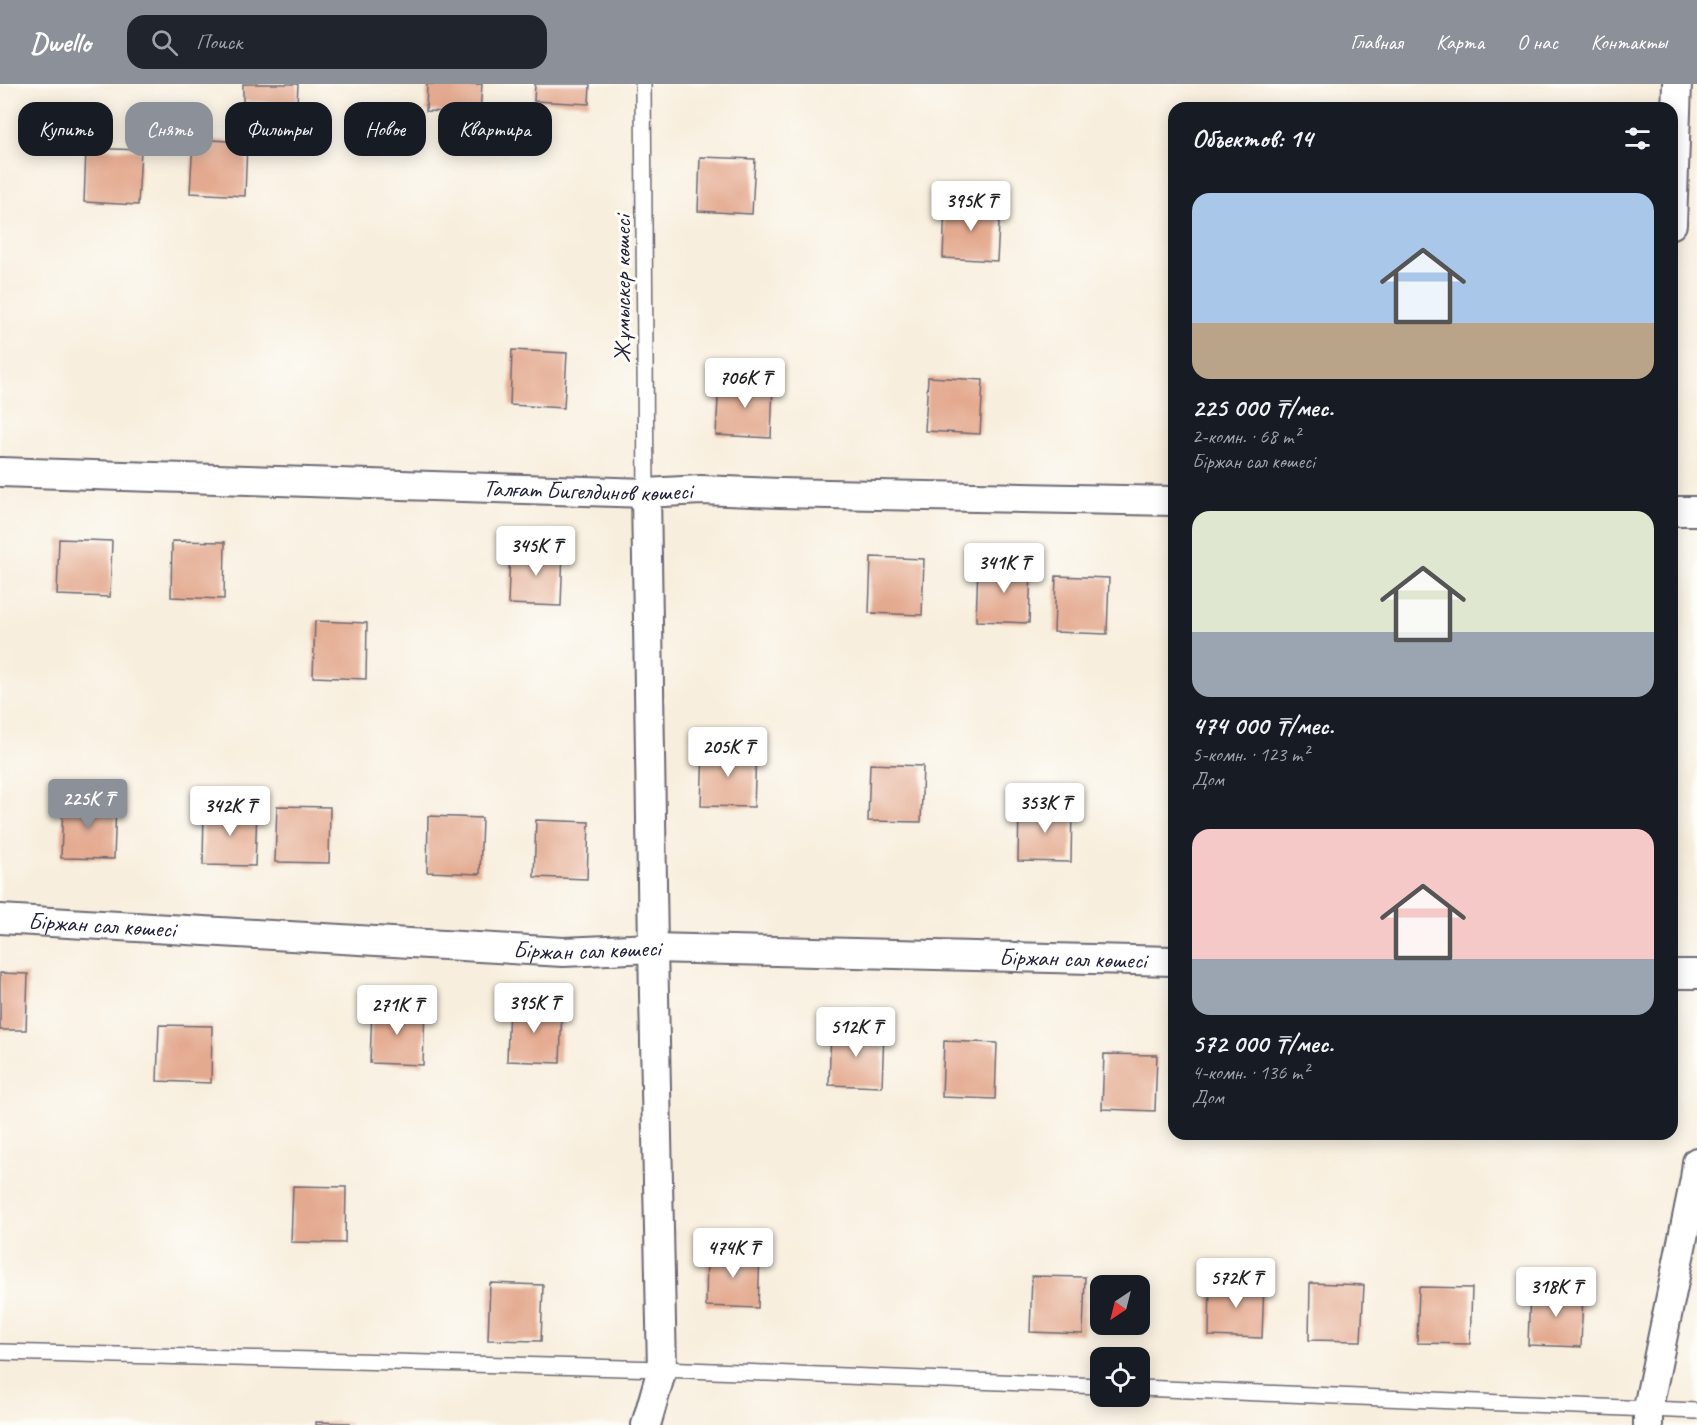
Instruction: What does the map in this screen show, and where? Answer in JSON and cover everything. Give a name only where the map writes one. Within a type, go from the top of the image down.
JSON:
[{"type":"street","points":[[1676,102],[1677,84]]},
{"type":"street","name":"Талғат Бигелдинов көшесі","points":[[0,472],[646,493],[701,490],[1168,501]]},
{"type":"street","points":[[646,493],[662,1369],[646,1425]]},
{"type":"street","points":[[1678,511],[1697,511]]},
{"type":"street","name":"Біржан сал көшесі","points":[[0,920],[563,952],[653,948],[1168,961]]},
{"type":"street","points":[[1678,974],[1697,974]]},
{"type":"street","points":[[1648,1417],[1697,1162]]},
{"type":"lane","name":"Жұмыскер көшесі","points":[[643,84],[646,493]]},
{"type":"lane","points":[[0,1352],[662,1369],[1090,1386]]},
{"type":"lane","points":[[1150,1389],[1648,1417],[1697,1411]]},
{"type":"building","points":[[243,84],[298,84],[297,102],[243,101]]},
{"type":"building","points":[[427,84],[482,84],[481,102],[438,102],[438,111],[426,111]]},
{"type":"building","points":[[535,84],[590,84],[589,104],[534,101]]},
{"type":"building","points":[[213,140],[225,141],[225,156],[246,156],[245,196],[190,193],[192,156],[213,156]]},
{"type":"building","points":[[113,149],[125,149],[125,156],[141,156],[138,205],[84,202],[86,156],[113,156]]},
{"type":"building","points":[[700,157],[755,159],[752,214],[698,211]]},
{"type":"building","points":[[945,203],[1000,206],[997,261],[943,258]]},
{"type":"building","points":[[512,350],[567,353],[564,408],[510,405]]},
{"type":"building","points":[[928,377],[983,380],[980,434],[925,431]]},
{"type":"building","points":[[719,380],[773,383],[771,438],[716,435]]},
{"type":"building","points":[[59,539],[112,541],[110,597],[57,595]]},
{"type":"building","points":[[172,541],[225,542],[224,599],[171,597]]},
{"type":"building","points":[[510,548],[563,549],[561,606],[508,604]]},
{"type":"building","points":[[871,557],[924,559],[922,615],[869,613]]},
{"type":"building","points":[[978,565],[1031,567],[1029,623],[976,621]]},
{"type":"building","points":[[1056,576],[1109,578],[1107,634],[1054,632]]},
{"type":"building","points":[[315,621],[367,623],[366,679],[313,677]]},
{"type":"building","points":[[703,749],[756,751],[754,807],[701,806]]},
{"type":"building","points":[[870,764],[923,766],[921,822],[868,821]]},
{"type":"building","points":[[63,802],[116,803],[114,859],[61,858]]},
{"type":"building","points":[[1019,805],[1072,806],[1071,862],[1018,861]]},
{"type":"building","points":[[277,806],[330,807],[329,863],[275,862]]},
{"type":"building","points":[[204,808],[257,810],[255,866],[203,865]]},
{"type":"building","points":[[428,816],[482,818],[480,874],[427,872]]},
{"type":"building","points":[[536,820],[589,822],[587,879],[534,877]]},
{"type":"building","points":[[0,973],[28,974],[26,1030],[0,1030]]},
{"type":"building","points":[[509,1005],[562,1007],[560,1063],[507,1061]]},
{"type":"building","points":[[372,1007],[425,1009],[423,1065],[370,1063]]},
{"type":"building","points":[[159,1025],[212,1026],[211,1083],[157,1081]]},
{"type":"building","points":[[831,1029],[884,1031],[882,1087],[829,1085]]},
{"type":"building","points":[[944,1041],[997,1043],[995,1099],[942,1097]]},
{"type":"building","points":[[1104,1054],[1157,1055],[1155,1111],[1102,1109]]},
{"type":"building","points":[[293,1186],[346,1187],[345,1243],[291,1242]]},
{"type":"building","points":[[707,1250],[760,1252],[758,1308],[706,1306]]},
{"type":"building","points":[[1032,1276],[1085,1277],[1083,1334],[1030,1332]]},
{"type":"building","points":[[1210,1280],[1264,1282],[1262,1338],[1209,1336]]},
{"type":"building","points":[[490,1283],[543,1285],[541,1341],[488,1340]]},
{"type":"building","points":[[1310,1283],[1364,1285],[1361,1341],[1309,1340]]},
{"type":"building","points":[[1419,1287],[1472,1288],[1470,1344],[1417,1343]]},
{"type":"building","points":[[1530,1289],[1583,1291],[1581,1347],[1528,1345]]},
{"type":"building","points":[[316,1422],[350,1423],[350,1425],[316,1425]]}]
